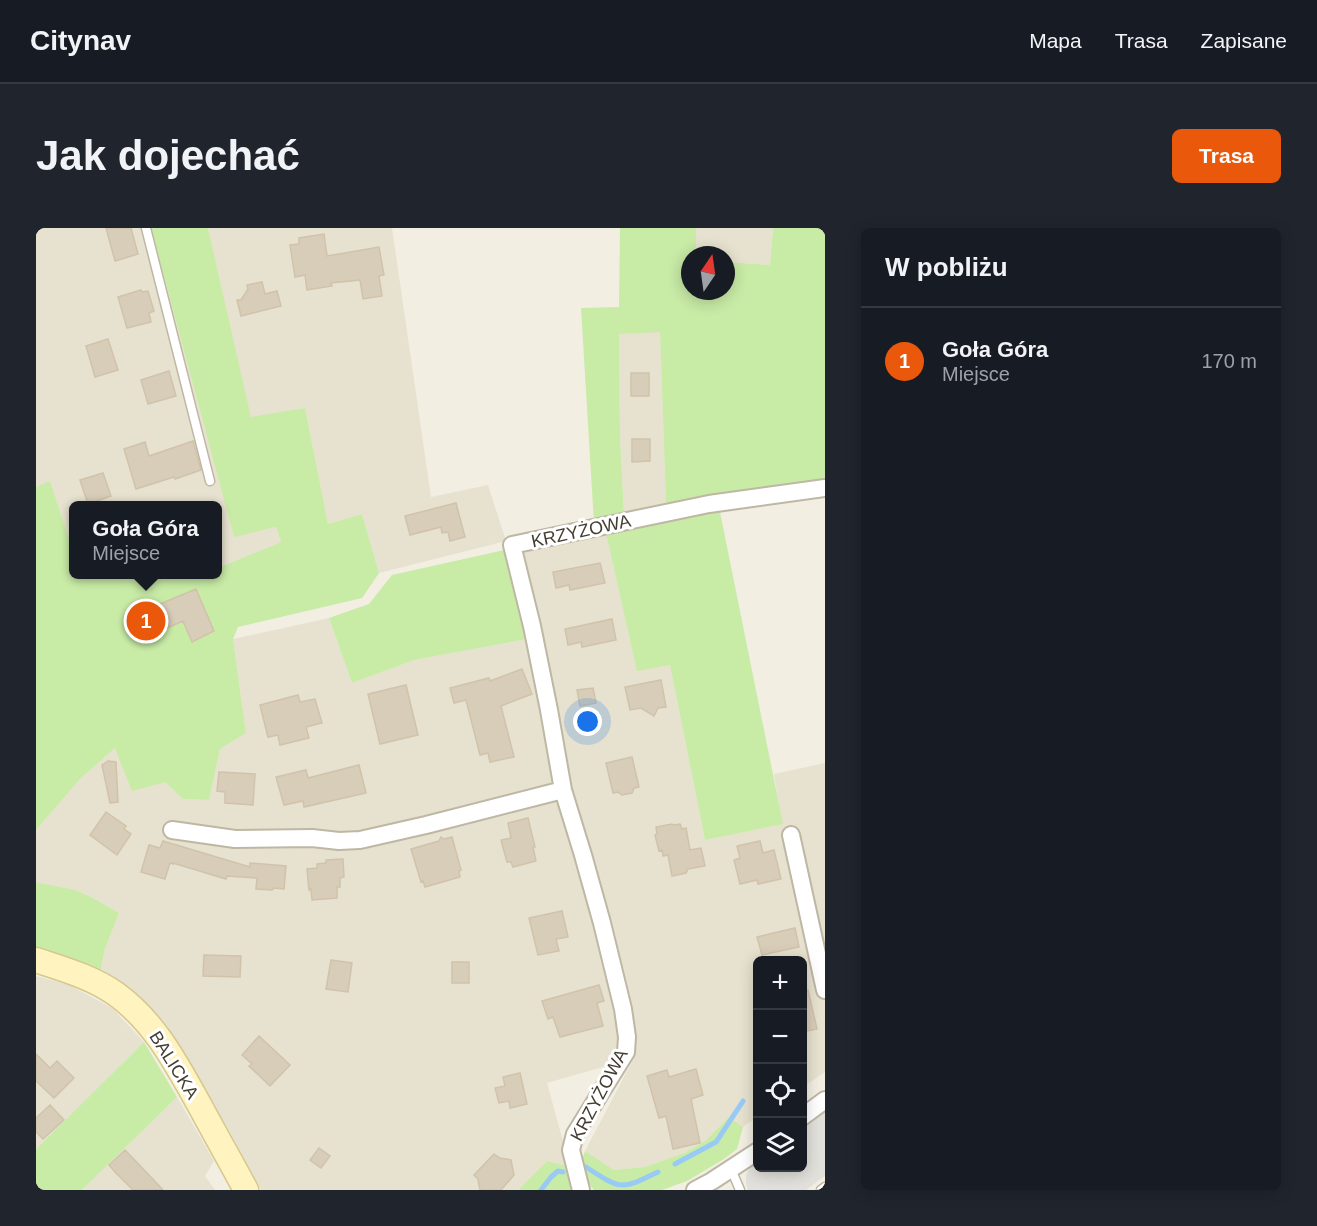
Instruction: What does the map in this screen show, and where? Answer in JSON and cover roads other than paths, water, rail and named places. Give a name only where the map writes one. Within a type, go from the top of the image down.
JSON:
[{"type":"street","name":"KRZYŻOWA","points":[[581,1190],[571,1150],[575,1134],[626,1052],[627,1037],[602,923],[564,790],[534,636],[512,545],[709,504],[825,488]]},
{"type":"street","points":[[172,830],[235,839],[360,840],[564,790]]},
{"type":"street","points":[[791,835],[825,990]]},
{"type":"street","name":"BALICKA","points":[[36,960],[96,982],[116,994],[144,1019],[163,1042],[187,1081],[246,1190]]},
{"type":"street","points":[[807,1113],[825,1100]]},
{"type":"street","points":[[695,1190],[753,1155]]},
{"type":"lane","points":[[146,228],[210,481]]},
{"type":"lane","points":[[731,1169],[740,1190]]},
{"type":"lane","points":[[821,1190],[825,1187]]},
{"type":"waterway","points":[[675,1164],[716,1142],[743,1101]]},
{"type":"waterway","points":[[586,1167],[607,1180],[621,1185],[636,1182],[658,1172]]},
{"type":"waterway","points":[[541,1190],[558,1171],[563,1172]]},
{"type":"place","name":"Goła Góra","points":[[146,621]]}]
